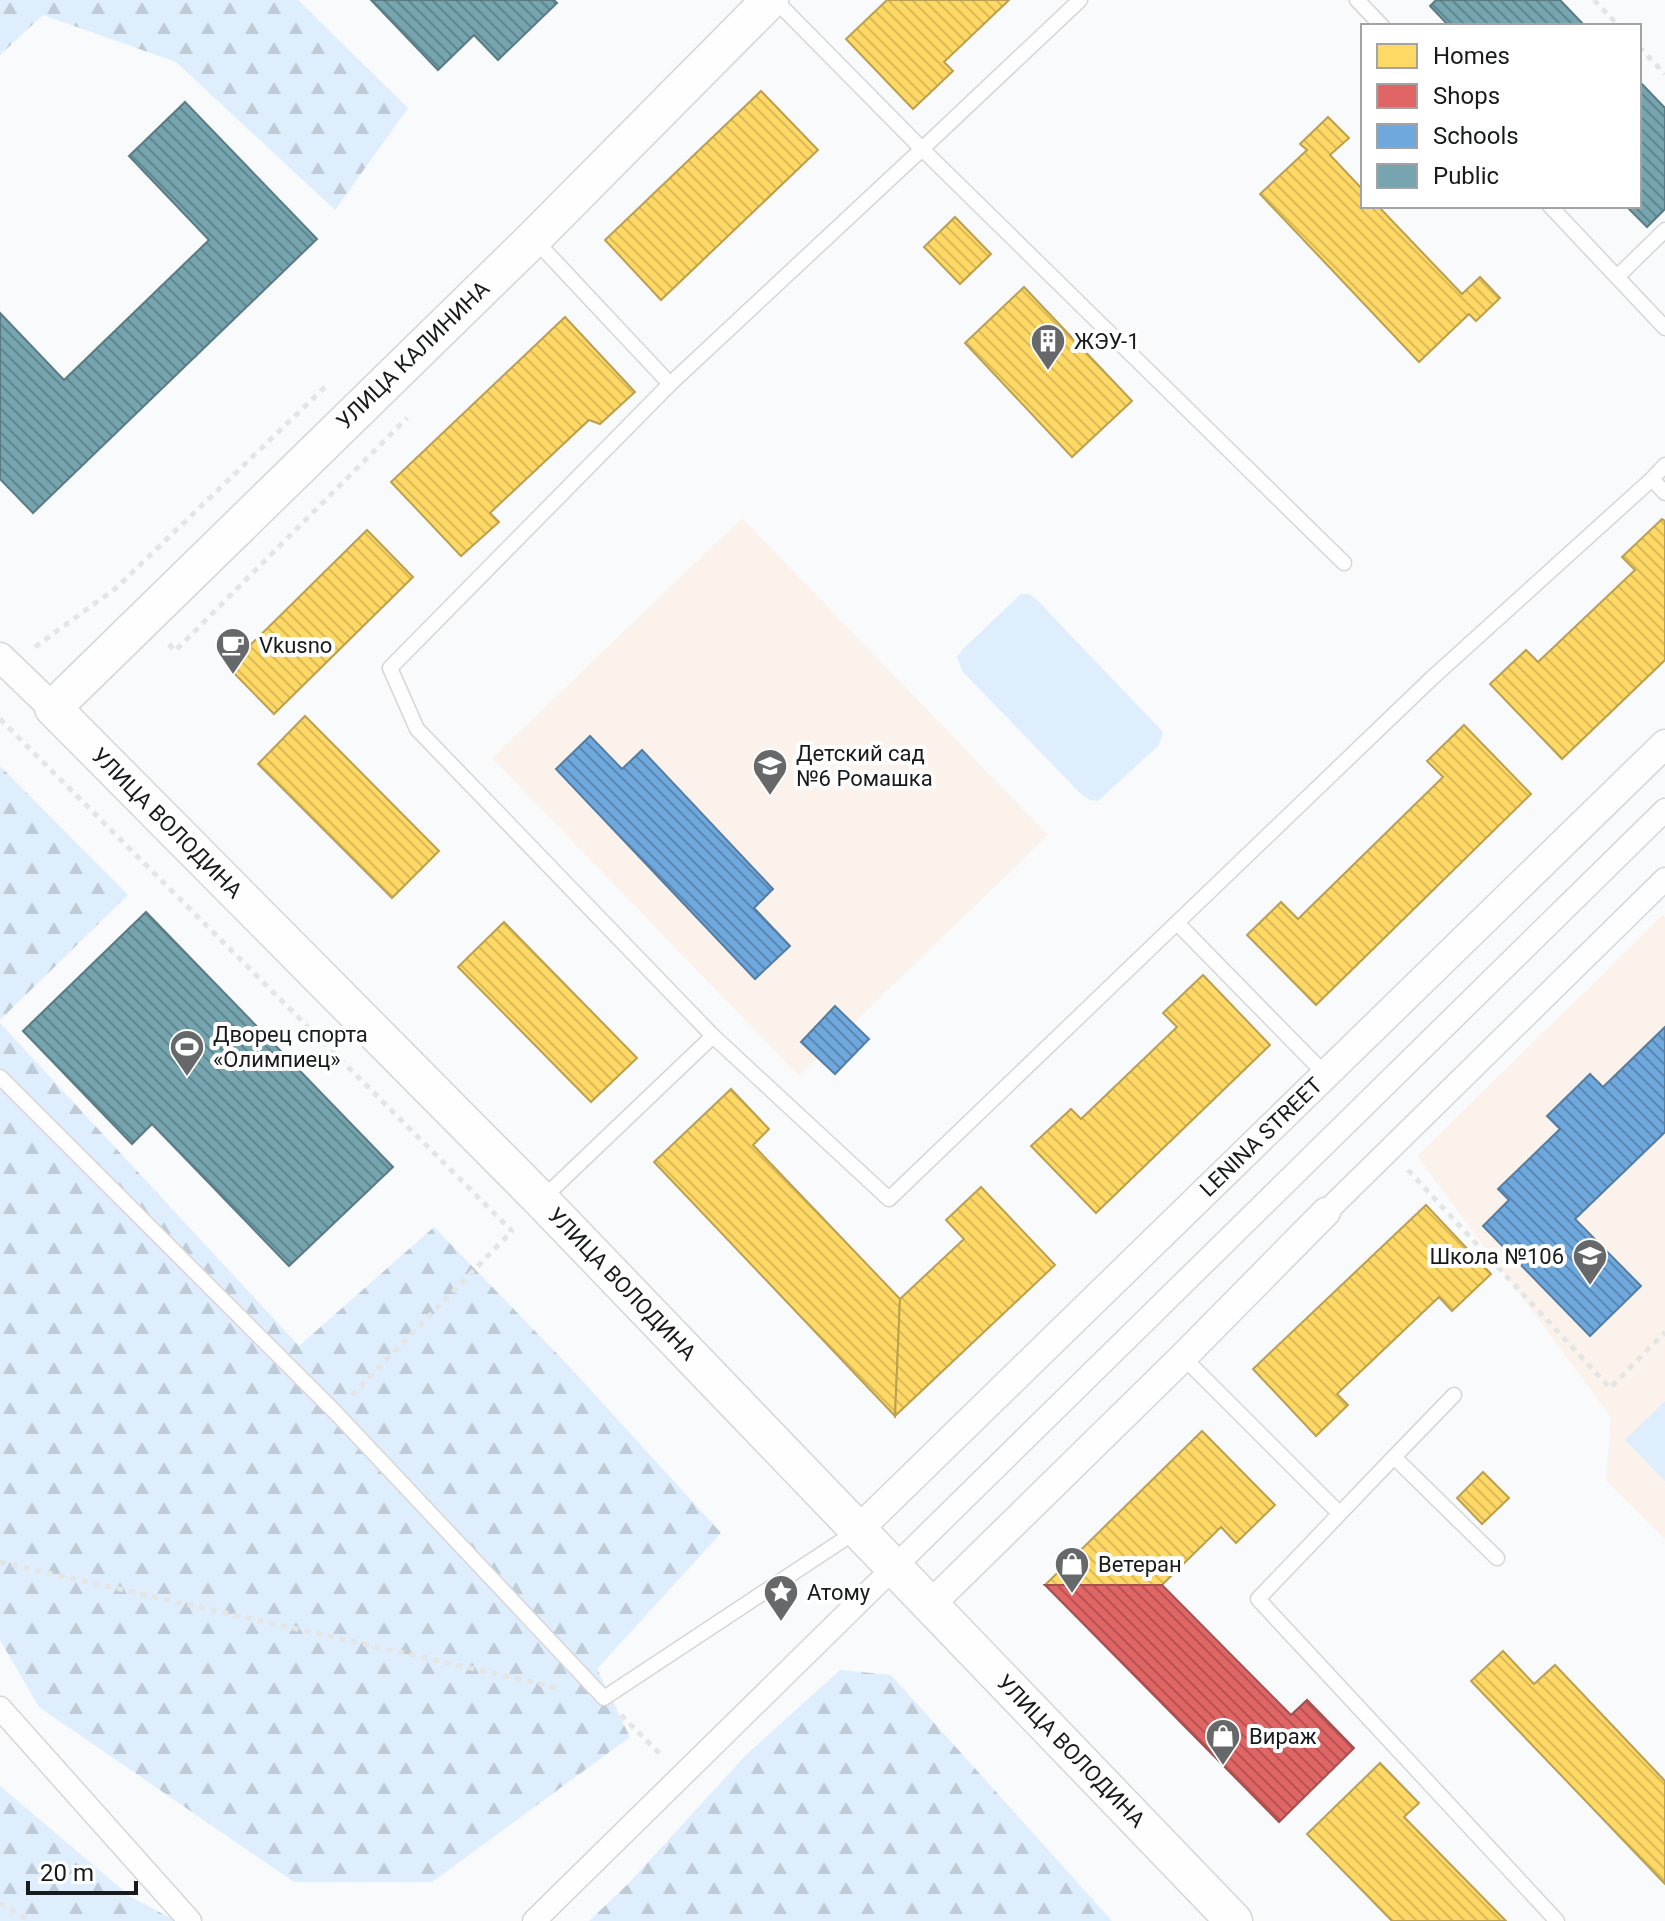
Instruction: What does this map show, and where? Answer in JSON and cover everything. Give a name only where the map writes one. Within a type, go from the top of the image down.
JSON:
[{"type":"street","name":"УЛИЦА КАЛИНИНА","points":[[53,708],[773,0]]},
{"type":"street","name":"УЛИЦА ВОЛОДИНА","points":[[4,662],[541,1200],[1234,1921]]},
{"type":"street","name":"LENINA STREET","points":[[858,1530],[1665,744]]},
{"type":"street","points":[[534,1921],[1665,810]]},
{"type":"street","points":[[930,1605],[1665,879]]},
{"type":"street","points":[[0,1708],[190,1921]]},
{"type":"lane","points":[[773,0],[1344,563]]},
{"type":"lane","points":[[1080,0],[670,384],[390,668],[417,729],[713,1036],[889,1199],[1432,678],[1665,465]]},
{"type":"lane","points":[[1357,0],[1380,24]]},
{"type":"lane","points":[[1552,208],[1665,328]]},
{"type":"lane","points":[[1617,277],[1665,230]]},
{"type":"lane","points":[[534,238],[670,384]]},
{"type":"lane","points":[[1652,479],[1665,493]]},
{"type":"lane","points":[[1178,924],[1325,1074]]},
{"type":"lane","points":[[541,1200],[713,1036]]},
{"type":"lane","points":[[0,1077],[335,1412],[604,1698],[858,1530]]},
{"type":"lane","points":[[1183,1357],[1339,1513]]},
{"type":"lane","points":[[1454,1395],[1258,1599],[1557,1921]]},
{"type":"lane","points":[[1394,1457],[1497,1558]]},
{"type":"path","points":[[1594,0],[1617,24]]},
{"type":"path","points":[[1641,49],[1665,74]]},
{"type":"path","points":[[4,662],[116,588],[335,377]]},
{"type":"path","points":[[0,719],[512,1231]]},
{"type":"path","points":[[1389,1149],[1610,1388],[1665,1332]]},
{"type":"path","points":[[335,1412],[541,1200]]},
{"type":"path","points":[[0,1562],[604,1698],[682,1777]]},
{"type":"path","points":[[0,1903],[31,1921]]},
{"type":"shaded area","name":"Детский сад №6 Ромашка","points":[[742,518],[1048,835],[799,1076],[492,758]]},
{"type":"shaded area","name":"Школа №106","points":[[1663,915],[1665,1539],[1606,1481],[1611,1417],[1417,1156]]},
{"type":"green space","points":[[0,0],[298,0],[408,108],[335,210],[176,62],[43,15],[0,55]]},
{"type":"green space","points":[[1021,594],[1029,594],[1037,600],[1163,732],[1159,745],[1098,801],[1082,795],[962,671],[957,657],[963,649]]},
{"type":"green space","points":[[0,766],[128,895],[0,1020]]},
{"type":"green space","points":[[0,1023],[299,1346],[434,1227],[566,1363],[721,1533],[597,1669],[630,1737],[432,1882],[294,1882],[39,1707],[0,1640]]},
{"type":"green space","points":[[1665,1401],[1665,1481],[1625,1440]]},
{"type":"green space","points":[[840,1670],[891,1675],[1112,1921],[589,1921],[627,1885],[746,1755]]},
{"type":"green space","points":[[0,1786],[131,1897],[176,1921],[0,1921]]},
{"type":"building: Homes","points":[[887,0],[1009,0],[944,62],[953,71],[913,109],[846,39]]},
{"type":"building: Homes","points":[[761,91],[818,150],[661,300],[605,240]]},
{"type":"building: Homes","points":[[1328,117],[1349,138],[1330,155],[1361,188],[1361,208],[1380,208],[1462,294],[1480,277],[1500,298],[1476,321],[1469,314],[1419,362],[1260,194],[1307,150],[1300,144]]},
{"type":"building: Homes","points":[[955,217],[991,254],[960,284],[924,247]]},
{"type":"building: Homes","name":"ЖЭУ-1","points":[[1024,287],[1132,401],[1072,457],[965,343]]},
{"type":"building: Homes","points":[[565,317],[635,392],[600,424],[589,420],[490,513],[499,522],[461,556],[391,482]]},
{"type":"building: Homes","points":[[1662,519],[1665,521],[1665,660],[1562,759],[1490,684],[1526,650],[1538,662],[1635,570],[1622,557]]},
{"type":"building: Homes","points":[[367,530],[413,577],[274,714],[228,667]]},
{"type":"building: Homes","points":[[305,716],[439,851],[392,898],[258,764]]},
{"type":"building: Homes","points":[[1464,725],[1531,794],[1316,1005],[1247,935],[1281,902],[1298,919],[1443,777],[1427,761]]},
{"type":"building: Homes","points":[[504,922],[637,1058],[591,1102],[458,967]]},
{"type":"building: Homes","points":[[1203,975],[1270,1045],[1096,1213],[1031,1146],[1071,1109],[1081,1119],[1177,1027],[1163,1013]]},
{"type":"building: Homes","points":[[731,1089],[769,1129],[753,1145],[900,1299],[895,1416],[654,1162]]},
{"type":"building: Homes","points":[[981,1187],[1055,1265],[895,1416],[900,1299],[964,1239],[946,1220]]},
{"type":"building: Homes","points":[[1426,1205],[1491,1274],[1452,1311],[1439,1297],[1337,1394],[1348,1405],[1316,1436],[1253,1369]]},
{"type":"building: Homes","points":[[1202,1431],[1275,1505],[1236,1543],[1221,1527],[1162,1585],[1045,1585]]},
{"type":"building: Homes","points":[[1483,1472],[1509,1498],[1482,1524],[1457,1498]]},
{"type":"building: Homes","points":[[1503,1651],[1534,1684],[1555,1665],[1665,1781],[1665,1884],[1471,1681]]},
{"type":"building: Homes","points":[[1380,1763],[1419,1803],[1404,1817],[1506,1921],[1392,1921],[1307,1834]]},
{"type":"building: Shops","points":[[1045,1585],[1162,1585],[1291,1715],[1307,1700],[1354,1748],[1279,1822]]},
{"type":"building: Schools","points":[[590,736],[622,769],[642,750],[773,889],[754,908],[790,946],[755,979],[556,769]]},
{"type":"building: Schools","points":[[835,1006],[869,1039],[835,1074],[801,1042]]},
{"type":"building: Schools","points":[[1665,1027],[1665,1132],[1575,1219],[1641,1286],[1590,1336],[1483,1226],[1509,1200],[1498,1189],[1560,1129],[1547,1116],[1590,1074],[1603,1087]]},
{"type":"building: Public","points":[[371,0],[554,0],[557,3],[498,60],[474,35],[438,70]]},
{"type":"building: Public","points":[[1436,0],[1560,0],[1583,24],[1447,24],[1430,6]]},
{"type":"building: Public","points":[[1641,83],[1665,108],[1665,209],[1647,227],[1628,208],[1641,208]]},
{"type":"building: Public","points":[[185,102],[317,239],[33,513],[0,479],[0,313],[64,380],[209,240],[129,156]]},
{"type":"building: Public","name":"Дворец спорта «Олимпиец»","points":[[146,912],[393,1167],[289,1266],[152,1124],[132,1144],[23,1031]]},
{"type":"place","name":"ЖЭУ-1","points":[[1048,372]]},
{"type":"place","name":"Vkusno","points":[[233,676]]},
{"type":"place","name":"Детский сад №6 Ромашка","points":[[770,797]]},
{"type":"place","name":"Дворец спорта «Олимпиец»","points":[[187,1078]]},
{"type":"place","name":"Школа №106","points":[[1590,1287]]},
{"type":"place","name":"Ветеран","points":[[1072,1595]]},
{"type":"place","name":"Атому","points":[[781,1623]]},
{"type":"place","name":"Вираж","points":[[1223,1767]]}]
